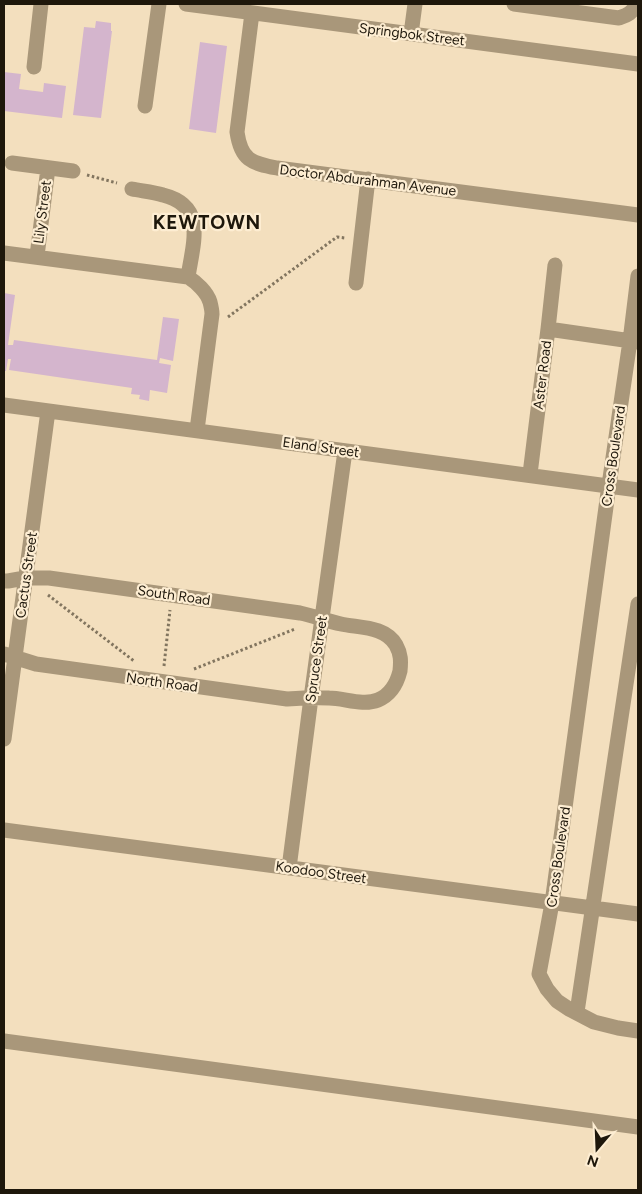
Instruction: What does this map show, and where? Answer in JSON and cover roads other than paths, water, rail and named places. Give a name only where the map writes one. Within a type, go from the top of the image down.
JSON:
[{"type":"street","points":[[34,67],[41,4]]},
{"type":"street","points":[[145,106],[159,4]]},
{"type":"street","name":"Springbok Street","points":[[186,4],[638,64]]},
{"type":"street","points":[[411,34],[414,4]]},
{"type":"street","points":[[514,4],[618,18],[628,15],[636,4]]},
{"type":"street","name":"Doctor Abdurahman Avenue","points":[[252,13],[237,132],[239,146],[245,156],[253,162],[277,168],[638,216]]},
{"type":"street","name":"Lily Street","points":[[12,163],[72,171]]},
{"type":"street","name":"Lily Street","points":[[37,256],[48,168]]},
{"type":"street","points":[[356,283],[368,179]]},
{"type":"street","points":[[132,189],[164,195],[180,202],[189,210],[193,219],[194,231],[188,276]]},
{"type":"street","points":[[4,252],[188,276],[210,300],[212,314],[197,430]]},
{"type":"street","points":[[548,329],[555,265]]},
{"type":"street","name":"Cross Boulevard","points":[[638,276],[634,341],[608,485],[552,903],[539,974],[547,989],[557,1001],[569,1008],[594,1022],[638,1031]]},
{"type":"street","name":"Aster Road","points":[[530,474],[548,329],[634,341]]},
{"type":"street","name":"Eland Street","points":[[4,405],[530,474],[638,490]]},
{"type":"street","name":"Cactus Street","points":[[4,739],[9,656],[25,578],[48,411]]},
{"type":"street","name":"Spruce Street","points":[[289,868],[345,451]]},
{"type":"street","name":"South Road","points":[[4,581],[25,578],[48,578],[300,613],[341,624],[372,629],[386,634],[400,652],[399,674],[393,688],[378,700],[367,702],[328,697],[311,698]]},
{"type":"street","points":[[577,1012],[638,604]]},
{"type":"street","name":"North Road","points":[[9,656],[36,664],[162,682],[287,698],[311,698]]},
{"type":"street","name":"Koodoo Street","points":[[4,830],[638,914]]},
{"type":"street","points":[[4,1041],[638,1127]]},
{"type":"district","name":"KEWTOWN","points":[[207,222]]}]
